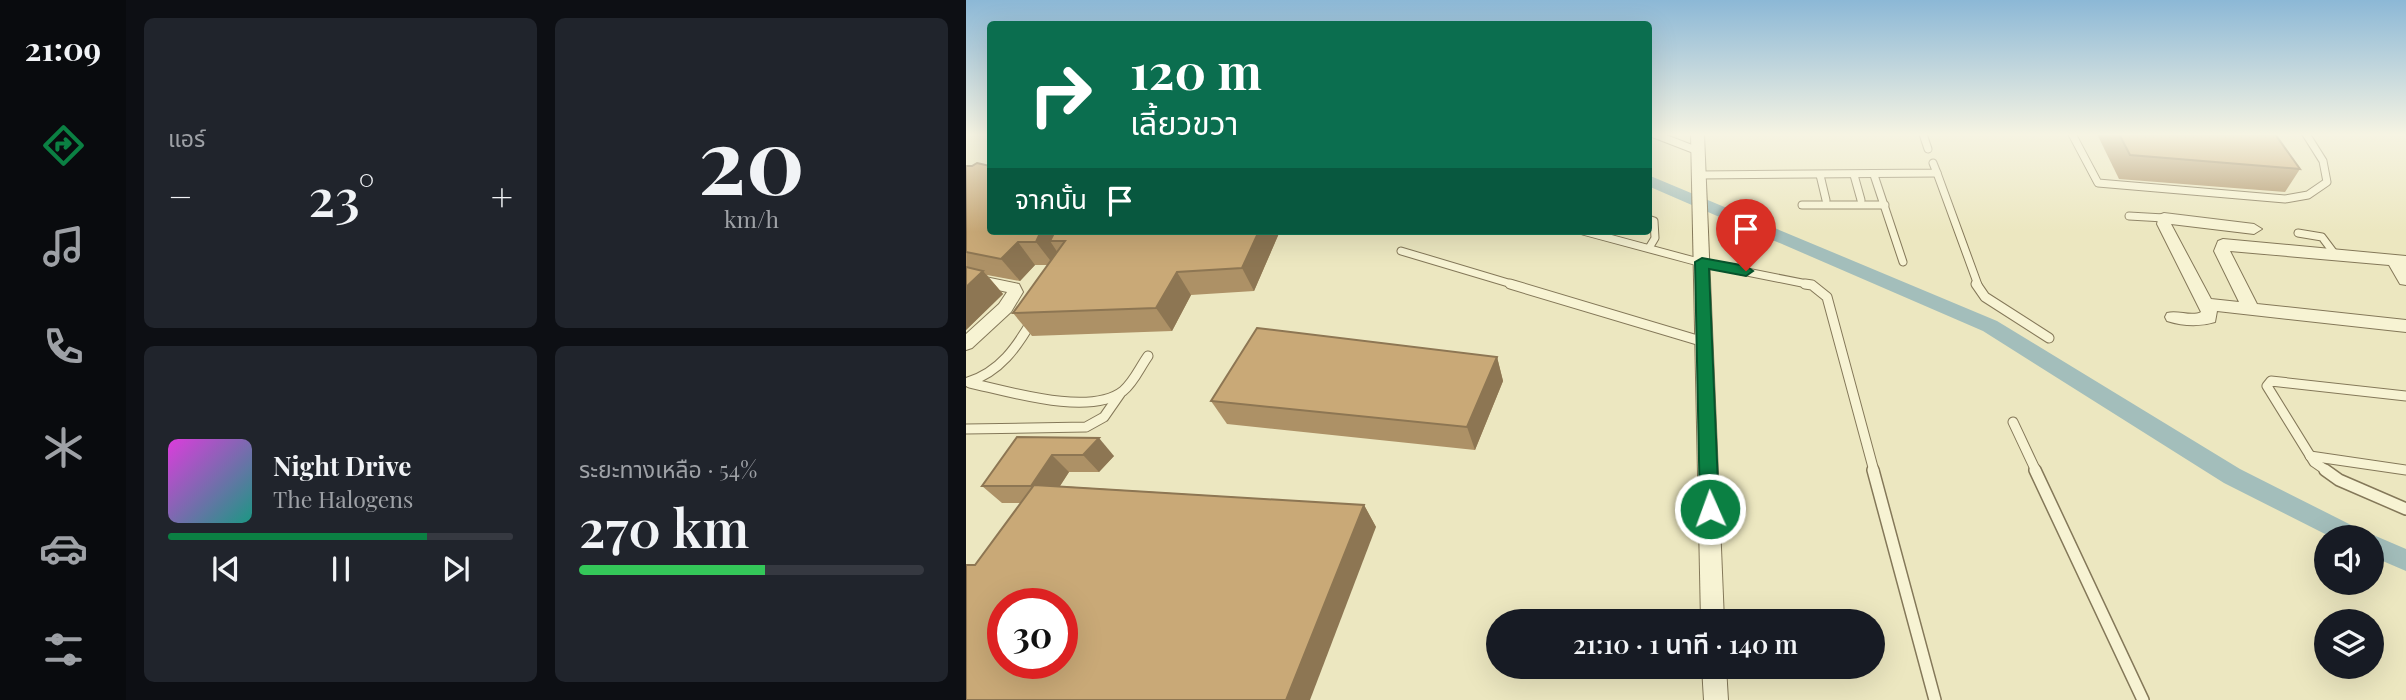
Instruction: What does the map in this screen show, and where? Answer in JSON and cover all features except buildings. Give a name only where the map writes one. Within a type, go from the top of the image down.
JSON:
[{"type":"street","points":[[1699,167],[1713,609]]},
{"type":"street","points":[[2174,317],[2197,320],[2209,318],[2205,304],[2164,224],[2164,218],[2254,229]]},
{"type":"street","points":[[2250,307],[2222,251],[2222,244],[2400,260],[2406,280]]},
{"type":"street","points":[[966,278],[1013,288],[1015,292],[1005,308],[966,344]]},
{"type":"street","points":[[2205,304],[2406,326]]},
{"type":"street","points":[[1715,679],[1716,700]]},
{"type":"lane","points":[[1934,167],[1976,283],[1985,297],[2049,338]]},
{"type":"lane","points":[[2089,167],[2098,183],[2284,199],[2307,196],[2327,182],[2324,167]]},
{"type":"lane","points":[[1699,176],[1937,173]]},
{"type":"lane","points":[[1820,175],[1826,201]]},
{"type":"lane","points":[[1854,175],[1861,200]]},
{"type":"lane","points":[[1874,175],[1903,262]]},
{"type":"lane","points":[[1802,205],[1885,205]]},
{"type":"lane","points":[[2129,216],[2164,218]]},
{"type":"lane","points":[[1648,248],[1656,232],[1652,220]]},
{"type":"lane","points":[[2298,233],[2322,237],[2334,253]]},
{"type":"lane","points":[[1598,235],[1702,262],[1812,285],[1830,301],[1935,700]]},
{"type":"lane","points":[[1401,251],[1704,342]]},
{"type":"lane","points":[[968,382],[1007,360],[1038,308]]},
{"type":"lane","points":[[966,429],[1086,427],[1104,417],[1148,356]]},
{"type":"lane","points":[[2406,396],[2272,381],[2267,386],[2310,456],[2326,472],[2406,509]]},
{"type":"lane","points":[[968,382],[1050,400],[1083,401],[1121,393]]},
{"type":"lane","points":[[2013,422],[2143,700]]},
{"type":"lane","points":[[2310,456],[2406,470]]},
{"type":"waterway","points":[[1652,182],[1990,326],[2232,476],[2329,525]]},
{"type":"waterway","points":[[2384,551],[2406,560]]},
{"type":"route","points":[[1710,509],[1702,262],[1746,271]]}]
